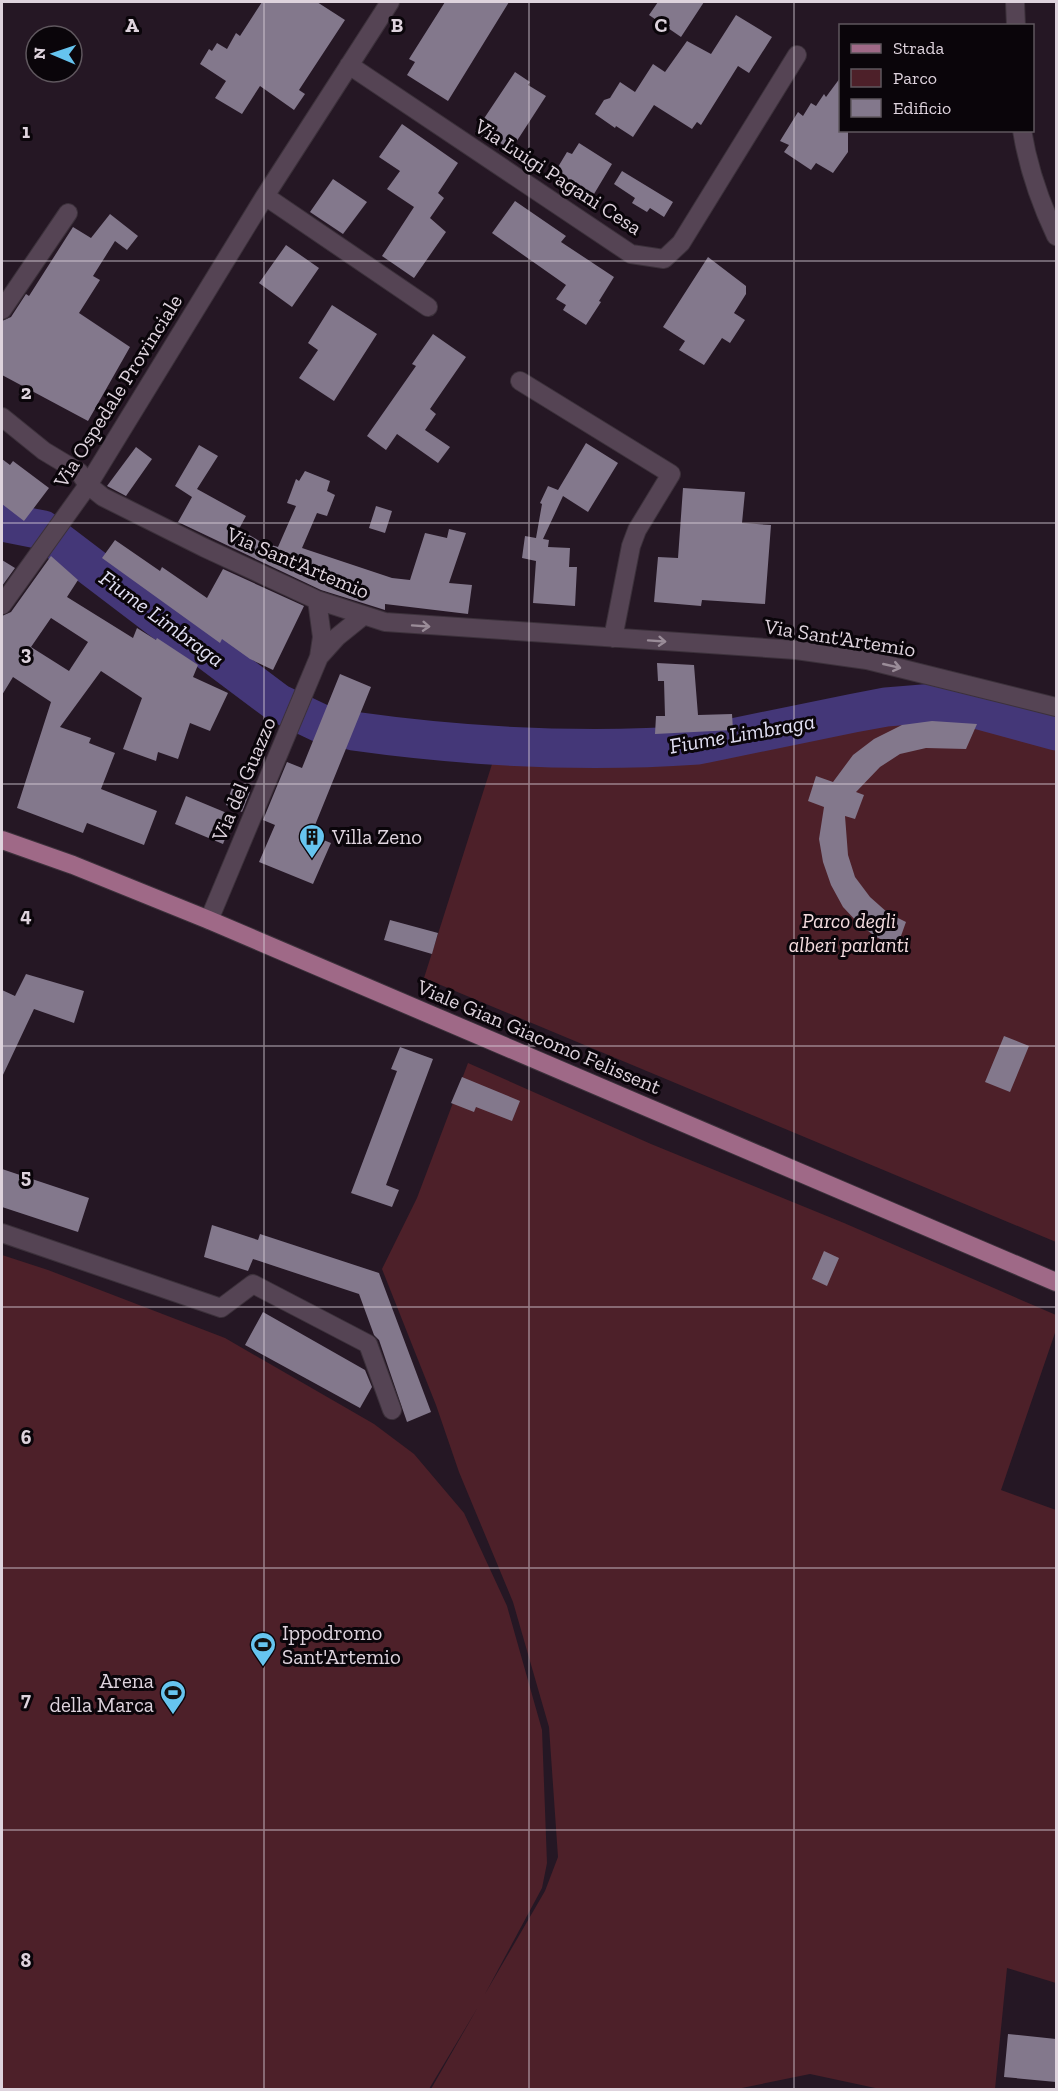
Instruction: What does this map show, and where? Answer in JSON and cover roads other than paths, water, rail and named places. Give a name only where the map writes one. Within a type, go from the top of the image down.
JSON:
[{"type":"main road","name":"Viale Gian Giacomo Felissent","points":[[2,840],[73,865],[209,920],[1056,1282]]},
{"type":"street","name":"Via Ospedale Provinciale","points":[[2,605],[88,485],[265,196],[390,2]]},
{"type":"street","points":[[1016,2],[1016,24]]},
{"type":"street","name":"Via Luigi Pagani Cesa","points":[[349,65],[631,254],[664,259],[681,243],[797,55]]},
{"type":"street","points":[[1024,139],[1040,201],[1056,236]]},
{"type":"street","points":[[265,196],[428,307]]},
{"type":"street","points":[[2,310],[68,213]]},
{"type":"street","points":[[520,381],[671,474],[631,546],[614,638]]},
{"type":"street","name":"Via Sant'Artemio","points":[[2,417],[44,451],[79,472],[88,485],[103,497],[317,600],[363,616],[404,625],[769,648],[867,660],[1056,707]]},
{"type":"street","name":"Via del Guazzo","points":[[317,600],[322,637],[320,657]]},
{"type":"street","name":"Via del Guazzo","points":[[209,920],[320,657],[337,637],[363,616]]},
{"type":"street","points":[[2,1233],[221,1308],[254,1284],[368,1344],[392,1410]]},
{"type":"waterway","name":"Fiume Limbraga","points":[[2,522],[43,530],[164,622],[187,635],[278,703],[320,723]]},
{"type":"waterway","name":"Fiume Limbraga","points":[[353,731],[396,737],[525,747],[611,748],[698,745],[886,707],[935,703],[968,707],[1056,731]]},
{"type":"place","name":"Villa Zeno","points":[[312,860]]},
{"type":"place","name":"Ippodromo Sant'Artemio","points":[[263,1668]]},
{"type":"place","name":"Arena della Marca","points":[[173,1716]]},
{"type":"park label","name":"Parco degli alberi parlanti","points":[[849,933]]}]
